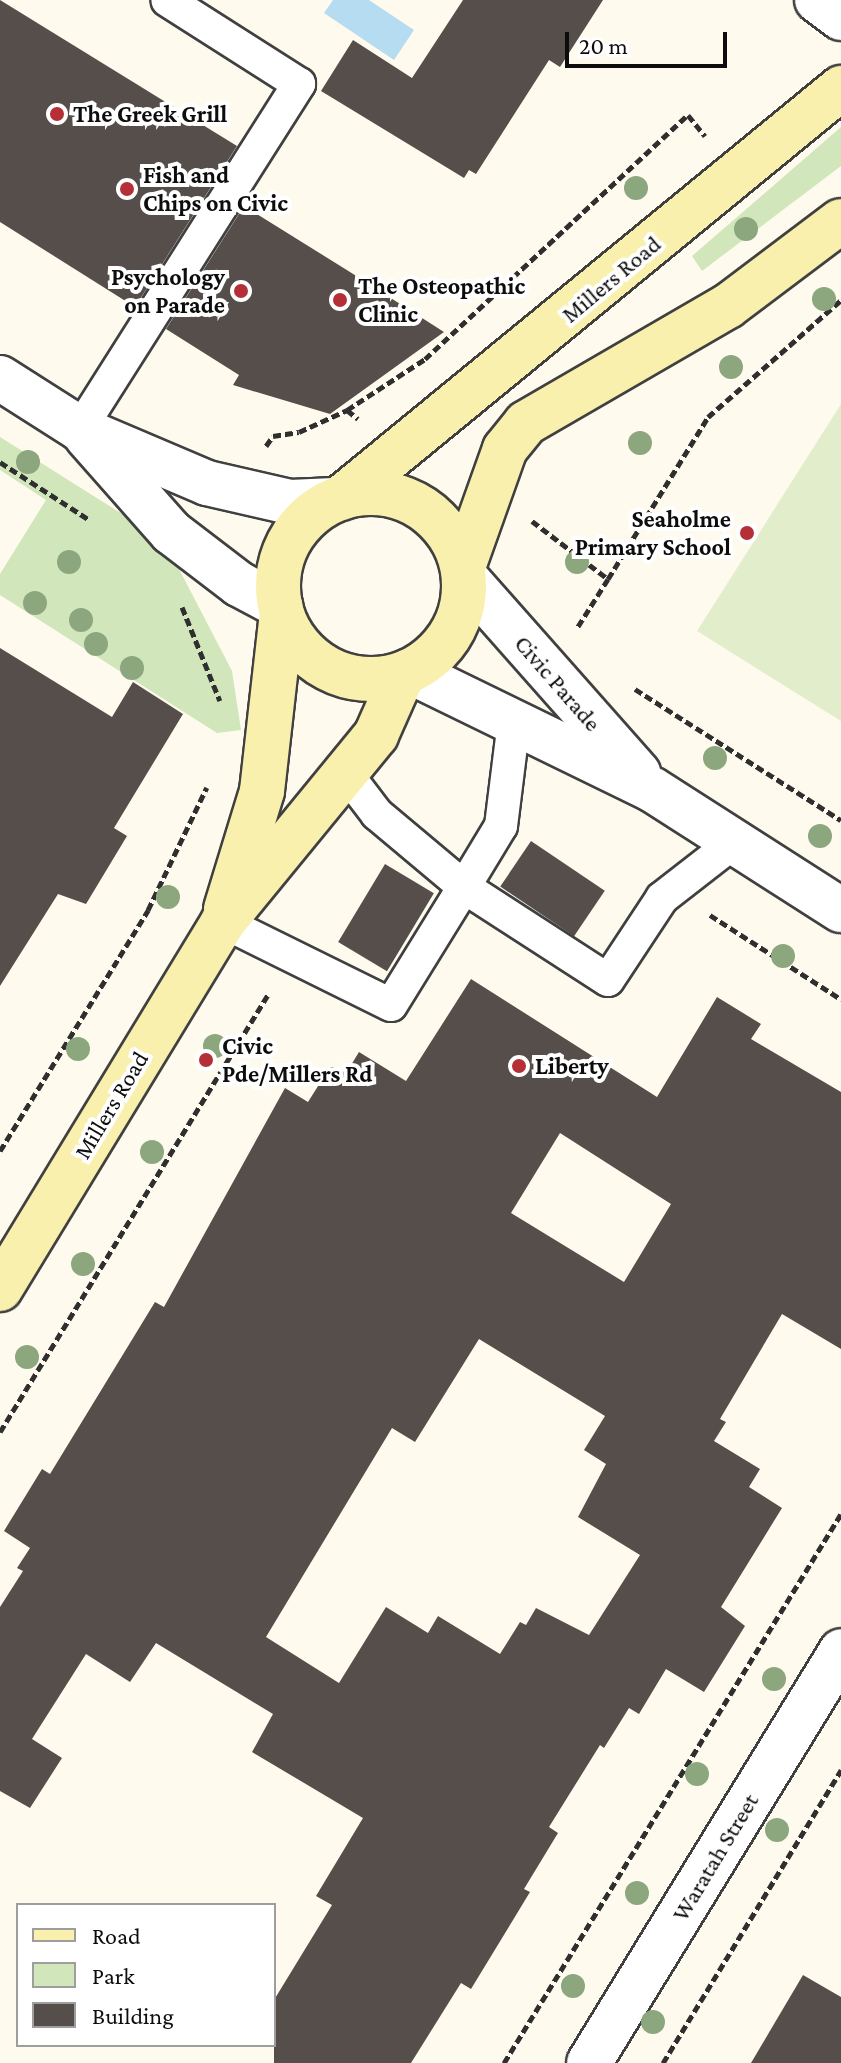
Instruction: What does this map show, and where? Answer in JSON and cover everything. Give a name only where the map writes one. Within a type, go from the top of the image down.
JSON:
[{"type":"main road","name":"Millers Road","points":[[337,499],[841,88]]},
{"type":"main road","points":[[464,572],[446,531],[418,505],[367,492],[337,499],[294,532],[278,580],[281,610],[296,641],[318,661],[344,675],[373,679],[406,672],[434,656],[453,632],[463,605],[464,572],[505,449],[526,423],[728,306],[841,221]]},
{"type":"main road","name":"Millers Road","points":[[223,922],[262,791],[281,610]]},
{"type":"main road","name":"Millers Road","points":[[0,1289],[223,922],[376,735],[406,672]]},
{"type":"street","points":[[817,0],[841,18]]},
{"type":"street","points":[[0,378],[80,429],[207,483],[290,502],[337,499]]},
{"type":"street","points":[[80,429],[171,532],[239,584],[281,610]]},
{"type":"street","name":"Civic Parade","points":[[464,572],[653,790]]},
{"type":"street","name":"Civic Parade","points":[[406,672],[653,790],[841,910]]},
{"type":"street","name":"Waratah Street","points":[[589,2063],[841,1651]]},
{"type":"lane","points":[[80,429],[299,84],[167,0]]},
{"type":"lane","points":[[223,922],[391,1005],[501,826],[514,722]]},
{"type":"lane","points":[[345,772],[377,814],[464,887],[608,980],[662,898],[734,842]]},
{"type":"path","points":[[608,579],[708,417],[841,300]]},
{"type":"path","points":[[632,687],[841,820]]},
{"type":"path","points":[[700,909],[841,999]]},
{"type":"path","points":[[0,1432],[272,987]]},
{"type":"path","points":[[504,2063],[841,1514]]},
{"type":"path","points":[[663,2063],[841,1770]]},
{"type":"green space","points":[[841,127],[841,166],[702,271],[692,256]]},
{"type":"green space","points":[[841,404],[841,721],[697,631]]},
{"type":"green space","points":[[0,437],[146,529],[178,567],[232,671],[241,730],[217,733],[0,595],[0,574],[46,500],[0,470]]},
{"type":"water","points":[[333,0],[369,0],[414,30],[394,60],[324,13]]},
{"type":"building","points":[[0,0],[237,146],[135,307],[0,222]]},
{"type":"building","points":[[463,0],[603,0],[560,67],[549,60],[476,174],[469,170],[464,178],[321,91],[353,40],[412,78]]},
{"type":"building","points":[[244,206],[444,332],[330,414],[233,385],[239,375],[166,329]]},
{"type":"building","points":[[0,648],[112,717],[133,682],[183,714],[114,828],[127,836],[86,904],[58,894],[0,986]]},
{"type":"building","points":[[531,841],[605,891],[574,936],[500,887]]},
{"type":"building","points":[[385,864],[434,893],[387,971],[338,942]]},
{"type":"building","points":[[471,979],[657,1097],[717,997],[761,1024],[751,1039],[841,1092],[841,1349],[782,1314],[720,1419],[726,1422],[714,1441],[760,1469],[749,1487],[782,1508],[721,1607],[745,1626],[704,1692],[666,1669],[639,1714],[629,1708],[604,1748],[600,1745],[549,1827],[558,1833],[524,1889],[530,1892],[471,1989],[461,1983],[411,2063],[274,2063],[276,1997],[332,1905],[316,1896],[363,1818],[252,1752],[273,1714],[156,1643],[130,1682],[86,1654],[32,1739],[62,1758],[30,1808],[0,1791],[0,1607],[23,1571],[17,1568],[30,1548],[4,1531],[42,1469],[50,1474],[155,1302],[164,1307],[285,1088],[308,1102],[330,1067],[348,1070],[359,1052],[406,1081]],"holes":[[[560,1133],[671,1204],[624,1282],[511,1213]],[[479,1339],[605,1416],[584,1450],[606,1464],[578,1517],[640,1555],[589,1635],[536,1608],[526,1625],[520,1622],[500,1654],[438,1616],[428,1633],[386,1607],[339,1683],[266,1637],[392,1428],[415,1442]]]},
{"type":"building","points":[[803,1975],[841,1997],[841,2063],[751,2063]]},
{"type":"place","name":"The Greek Grill","points":[[57,114]]},
{"type":"place","name":"Fish and Chips on Civic","points":[[127,189]]},
{"type":"place","name":"Psychology on Parade","points":[[241,291]]},
{"type":"place","name":"The Osteopathic Clinic","points":[[340,300]]},
{"type":"place","name":"Seaholme Primary School","points":[[747,533]]},
{"type":"place","name":"Civic Pde/Millers Rd","points":[[206,1060]]},
{"type":"place","name":"Liberty","points":[[519,1066]]}]
